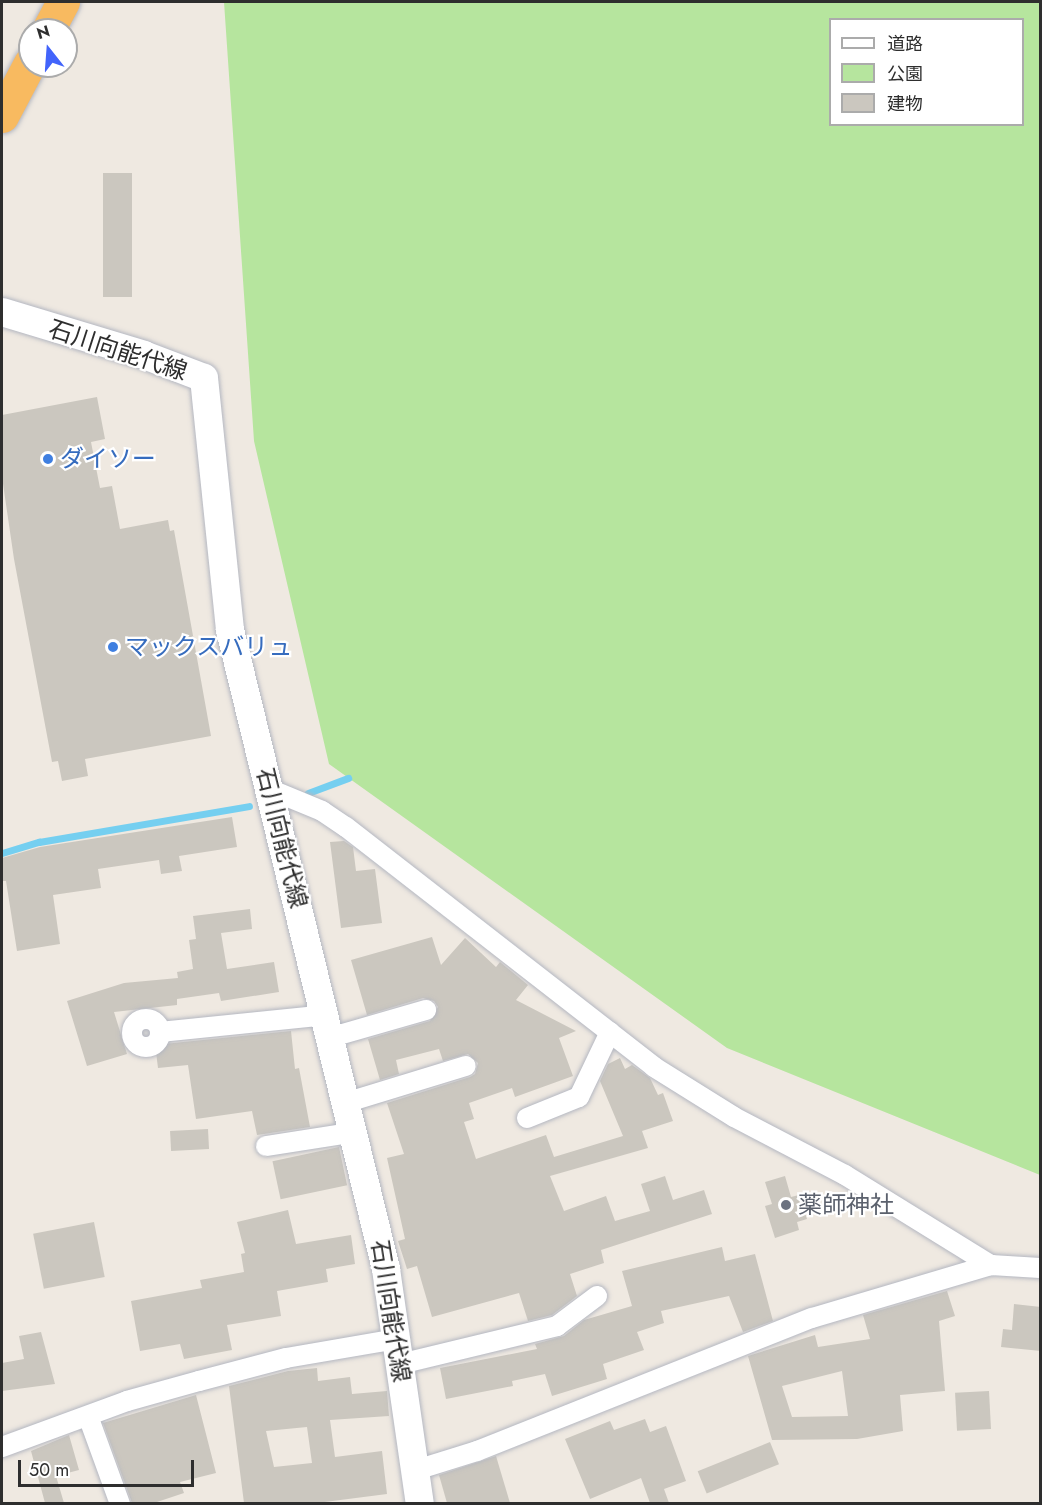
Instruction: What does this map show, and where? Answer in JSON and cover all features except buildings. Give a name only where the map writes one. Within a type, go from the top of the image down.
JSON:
[{"type":"highway","points":[[54,18],[63,2]]},
{"type":"highway","points":[[2,116],[22,78]]},
{"type":"main road","name":"石川向能代線","points":[[2,312],[144,355],[204,378],[230,630],[348,1102],[386,1269],[420,1503]]},
{"type":"street","points":[[269,789],[322,811],[346,827],[654,1067],[734,1117],[845,1175],[991,1265]]},
{"type":"street","points":[[160,1032],[329,1026],[426,1011]]},
{"type":"street","points":[[527,1118],[579,1097],[610,1032]]},
{"type":"street","points":[[348,1102],[466,1066]]},
{"type":"street","points":[[266,1146],[355,1132]]},
{"type":"street","points":[[416,1470],[477,1451],[812,1318],[991,1265],[1041,1268]]},
{"type":"street","points":[[2,1446],[88,1416],[286,1358],[399,1351],[557,1326],[597,1296]]},
{"type":"street","points":[[88,1416],[120,1503]]},
{"type":"green space","points":[[224,2],[1040,2],[1040,1175],[727,1048],[329,764],[254,441]]},
{"type":"waterway","points":[[308,793],[348,778]]},
{"type":"waterway","points":[[2,853],[39,842],[249,806]]},
{"type":"place","name":"ダイソー","points":[[48,459]]},
{"type":"place","name":"マックスバリュ","points":[[113,647]]},
{"type":"place","name":"薬師神社","points":[[786,1205]]}]
